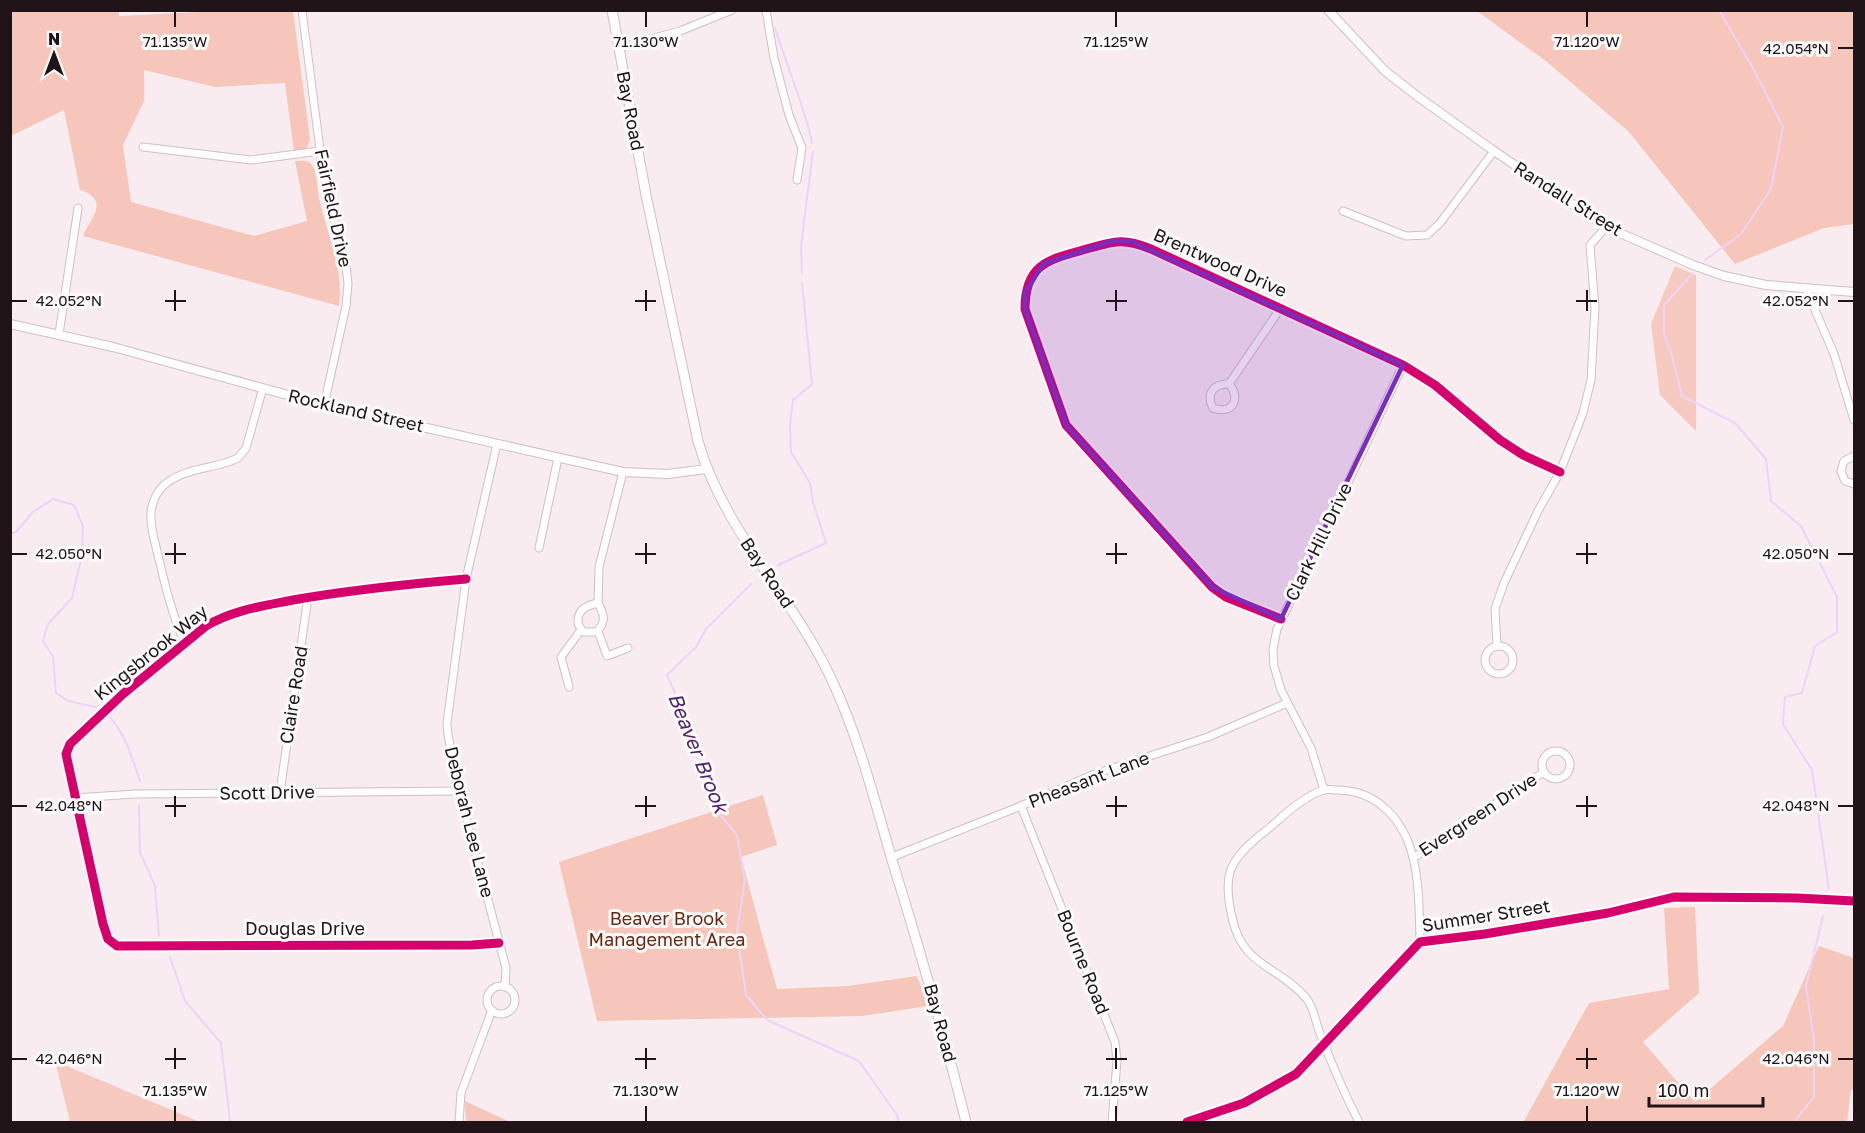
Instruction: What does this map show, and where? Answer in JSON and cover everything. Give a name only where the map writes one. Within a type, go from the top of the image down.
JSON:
[{"type":"main road","name":"Bay Road","points":[[612,10],[646,195],[706,469],[732,521],[814,645],[835,686],[870,782],[931,987],[966,1122]]},
{"type":"street","name":"Fairfield Drive","points":[[302,10],[320,152],[348,284],[346,306],[324,405]]},
{"type":"street","points":[[618,48],[680,32],[732,10]]},
{"type":"street","points":[[766,10],[777,69],[789,115],[802,148],[796,180]]},
{"type":"street","name":"Randall Street","points":[[1328,10],[1385,71],[1494,151],[1606,227],[1693,266],[1724,276],[1766,285],[1854,292]]},
{"type":"street","points":[[143,147],[251,160],[320,152]]},
{"type":"street","points":[[1343,211],[1406,236],[1427,235],[1440,223],[1494,151]]},
{"type":"street","points":[[59,334],[78,208]]},
{"type":"street","points":[[1497,646],[1495,609],[1504,583],[1560,472],[1583,413],[1591,380],[1595,308],[1590,245],[1606,227]]},
{"type":"street","name":"Brentwood Drive","points":[[1281,619],[1226,597],[1212,587],[1066,425],[1025,309],[1025,293],[1031,278],[1043,264],[1056,256],[1112,241],[1131,241],[1403,365],[1435,385],[1500,440],[1523,455],[1560,472]]},
{"type":"street","points":[[1806,289],[1834,354],[1854,420]]},
{"type":"street","points":[[1230,384],[1280,309]]},
{"type":"street","name":"Rockland Street","points":[[10,324],[156,358],[324,405],[623,472],[668,474],[706,469]]},
{"type":"street","name":"Clark Hill Drive","points":[[1324,789],[1311,748],[1281,690],[1274,666],[1275,639],[1281,619],[1403,365]]},
{"type":"street","points":[[185,643],[175,620],[163,576],[150,517],[153,504],[158,492],[167,482],[190,471],[238,458],[246,448],[263,388]]},
{"type":"street","name":"Deborah Lee Lane","points":[[492,1010],[502,1014],[507,1013],[513,1006],[514,996],[505,987],[506,968],[459,791],[447,723],[466,579],[496,444]]},
{"type":"street","points":[[1854,456],[1844,461],[1841,471],[1845,481],[1854,484]]},
{"type":"street","points":[[539,548],[558,458]]},
{"type":"street","points":[[598,603],[586,606],[580,611],[577,621],[581,630],[587,633],[598,631],[603,623],[604,616],[598,603],[599,567],[623,472]]},
{"type":"street","name":"Kingsbrook Way","points":[[110,943],[103,924],[75,798],[66,753],[70,744],[123,694],[185,643],[220,618],[249,608],[308,597],[466,579]]},
{"type":"street","name":"Claire Road","points":[[280,792],[308,597]]},
{"type":"street","points":[[569,687],[561,657],[581,630]]},
{"type":"street","points":[[598,631],[607,656],[628,648]]},
{"type":"street","points":[[1497,646],[1509,649],[1513,656],[1511,669],[1504,674],[1495,674],[1486,663],[1486,654],[1492,647],[1497,646]]},
{"type":"street","name":"Pheasant Lane","points":[[892,857],[1095,774],[1208,737],[1287,703]]},
{"type":"street","name":"Evergreen Drive","points":[[1560,751],[1568,757],[1570,766],[1568,773],[1562,777],[1552,778],[1544,772],[1543,760],[1548,753],[1560,751]]},
{"type":"street","name":"Evergreen Drive","points":[[1413,858],[1544,772]]},
{"type":"street","points":[[1359,1122],[1324,1044],[1311,1004],[1243,948],[1232,917],[1228,883],[1232,867],[1248,847],[1293,808],[1324,789],[1365,794],[1379,802],[1392,814],[1407,839],[1413,858],[1419,898],[1420,942]]},
{"type":"street","name":"Scott Drive","points":[[75,798],[135,794],[459,791]]},
{"type":"street","name":"Bourne Road","points":[[1021,806],[1115,1042],[1117,1061],[1112,1122]]},
{"type":"street","name":"Summer Street","points":[[1187,1122],[1244,1102],[1296,1074],[1420,942],[1485,934],[1608,913],[1674,897],[1787,897],[1854,901]]},
{"type":"street","name":"Douglas Drive","points":[[110,943],[117,946],[499,943]]},
{"type":"street","points":[[459,1122],[461,1093],[492,1010],[487,1000],[490,992],[497,987],[505,987]]},
{"type":"highlighted area","points":[[1112,241],[1131,241],[1403,365],[1281,619],[1212,587],[1066,425],[1025,309],[1025,293],[1043,264]]},
{"type":"shaded area","points":[[1675,266],[1696,275],[1696,431],[1660,395],[1651,324]]},
{"type":"shaded area","points":[[55,1061],[200,1122],[70,1122]]},
{"type":"green space","points":[[10,11],[119,11],[119,16],[220,11],[293,11],[310,139],[307,148],[294,152],[285,83],[215,87],[144,70],[144,101],[123,145],[131,202],[254,236],[307,221],[295,161],[308,162],[315,173],[320,202],[337,266],[339,306],[83,236],[97,205],[90,194],[80,190],[64,110],[11,136]]},
{"type":"green space","points":[[1477,11],[1854,11],[1854,224],[1824,228],[1735,264],[1629,132],[1547,62]]},
{"type":"green space","name":"Beaver Brook Management Area","points":[[763,795],[777,845],[741,857],[777,989],[848,986],[917,976],[928,1006],[862,1016],[597,1021],[559,862]]},
{"type":"green space","points":[[1695,907],[1699,993],[1643,1042],[1695,1102],[1783,1026],[1819,946],[1854,958],[1854,1089],[1851,1090],[1847,1122],[1513,1122],[1524,1121],[1589,1003],[1669,989],[1664,908]]},
{"type":"green space","points":[[465,1101],[510,1122],[466,1122]]},
{"type":"waterway","points":[[1705,260],[1741,234],[1771,189],[1783,127],[1754,70],[1719,10]]},
{"type":"waterway","name":"Beaver Brook","points":[[775,28],[812,143]]},
{"type":"waterway","name":"Beaver Brook","points":[[802,274],[801,246],[813,151]]},
{"type":"waterway","points":[[1693,273],[1664,305],[1664,333],[1682,396],[1735,423],[1766,459],[1771,501],[1801,526],[1837,597],[1837,632],[1815,646],[1802,693],[1785,697],[1783,724],[1812,770],[1829,889]]},
{"type":"waterway","name":"Beaver Brook","points":[[778,565],[826,543],[813,502],[810,483],[791,452],[790,426],[793,400],[812,384],[802,283]]},
{"type":"waterway","points":[[10,534],[16,532],[33,512],[53,499],[74,505],[83,526],[82,555],[72,598],[48,624],[43,641],[53,657],[56,693],[68,701],[96,707]]},
{"type":"waterway","name":"Beaver Brook","points":[[751,584],[706,629],[696,647],[667,675],[690,727],[717,811],[737,835],[745,880],[737,932],[746,995],[767,1020],[859,1061],[897,1115],[899,1122]]},
{"type":"waterway","points":[[110,717],[124,739],[140,781]]},
{"type":"waterway","points":[[139,805],[140,852],[155,886],[159,936]]},
{"type":"waterway","points":[[1794,1122],[1814,1097],[1814,1041],[1806,986],[1823,916]]},
{"type":"waterway","points":[[170,957],[185,1001],[221,1043],[230,1122]]},
{"type":"cycle path","points":[[1281,619],[1226,597],[1212,587],[1066,425],[1025,309],[1029,283],[1040,267],[1049,261],[1117,242],[1132,243],[1151,249],[1403,365],[1435,385],[1500,440],[1523,455],[1560,472]]},
{"type":"cycle path","points":[[466,579],[314,596],[248,609],[227,616],[206,626],[123,694],[70,744],[66,754],[103,924],[108,939],[117,946],[499,943]]},
{"type":"cycle path","points":[[1187,1122],[1244,1103],[1296,1074],[1420,942],[1485,934],[1608,913],[1674,897],[1854,901]]}]
